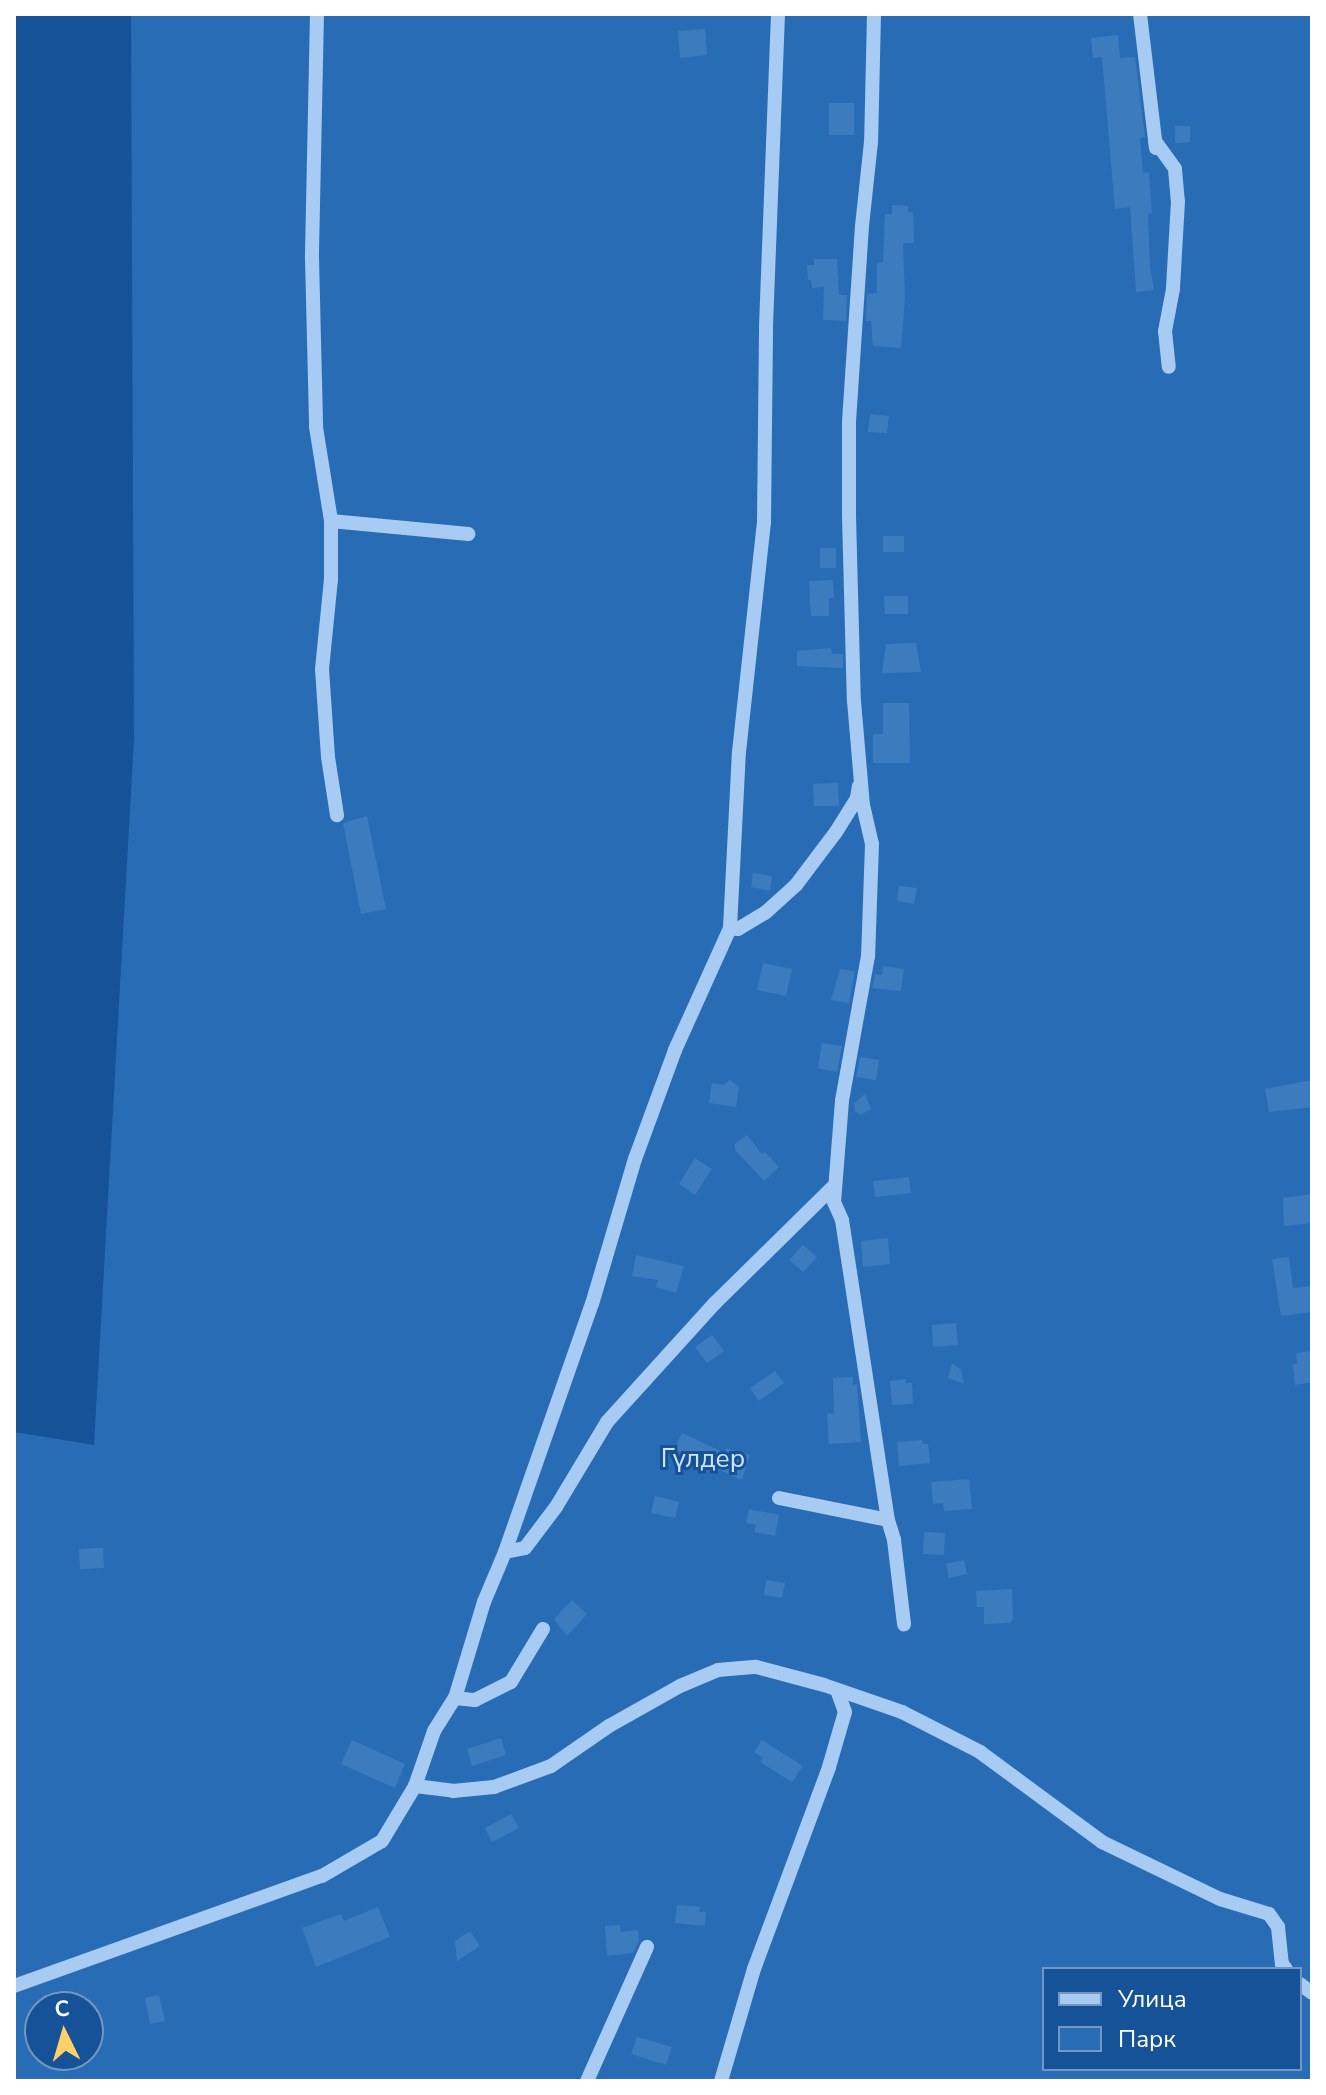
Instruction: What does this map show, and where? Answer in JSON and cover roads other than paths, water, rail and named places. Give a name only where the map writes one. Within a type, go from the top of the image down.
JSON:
[{"type":"street","points":[[317,14],[312,258],[316,427],[331,521],[331,579],[322,669],[328,757],[337,815]]},
{"type":"street","points":[[14,1986],[322,1876],[382,1841],[415,1786],[434,1731],[455,1698],[484,1602],[505,1552],[592,1304],[635,1159],[675,1050],[730,928],[739,752],[764,522],[767,296],[778,14]]},
{"type":"street","points":[[874,14],[871,142],[849,422],[850,603],[861,779],[872,844],[868,956],[842,1101],[833,1187],[834,1202],[842,1220],[888,1520],[894,1540],[904,1624]]},
{"type":"street","points":[[1140,14],[1158,157]]},
{"type":"street","points":[[1155,141],[1175,169],[1178,201],[1173,289],[1165,331],[1169,367]]},
{"type":"street","points":[[331,521],[468,534]]},
{"type":"street","points":[[730,928],[738,929],[765,913],[796,885],[857,798],[861,779]]},
{"type":"street","points":[[505,1552],[525,1548],[556,1507],[607,1422],[715,1303],[833,1187]]},
{"type":"street","points":[[779,1498],[888,1520]]},
{"type":"street","points":[[455,1698],[475,1700],[511,1682],[543,1629]]},
{"type":"street","points":[[415,1786],[453,1791],[494,1787],[551,1766],[609,1726],[680,1686],[718,1670],[756,1667],[902,1712],[980,1752],[1102,1842],[1220,1899],[1269,1914],[1278,1927],[1284,1967]]},
{"type":"street","points":[[721,2081],[754,1969],[829,1767],[845,1712],[837,1690]]},
{"type":"street","points":[[587,2081],[647,1947]]},
{"type":"park label","name":"Гүлдер","points":[[703,1459]]}]
